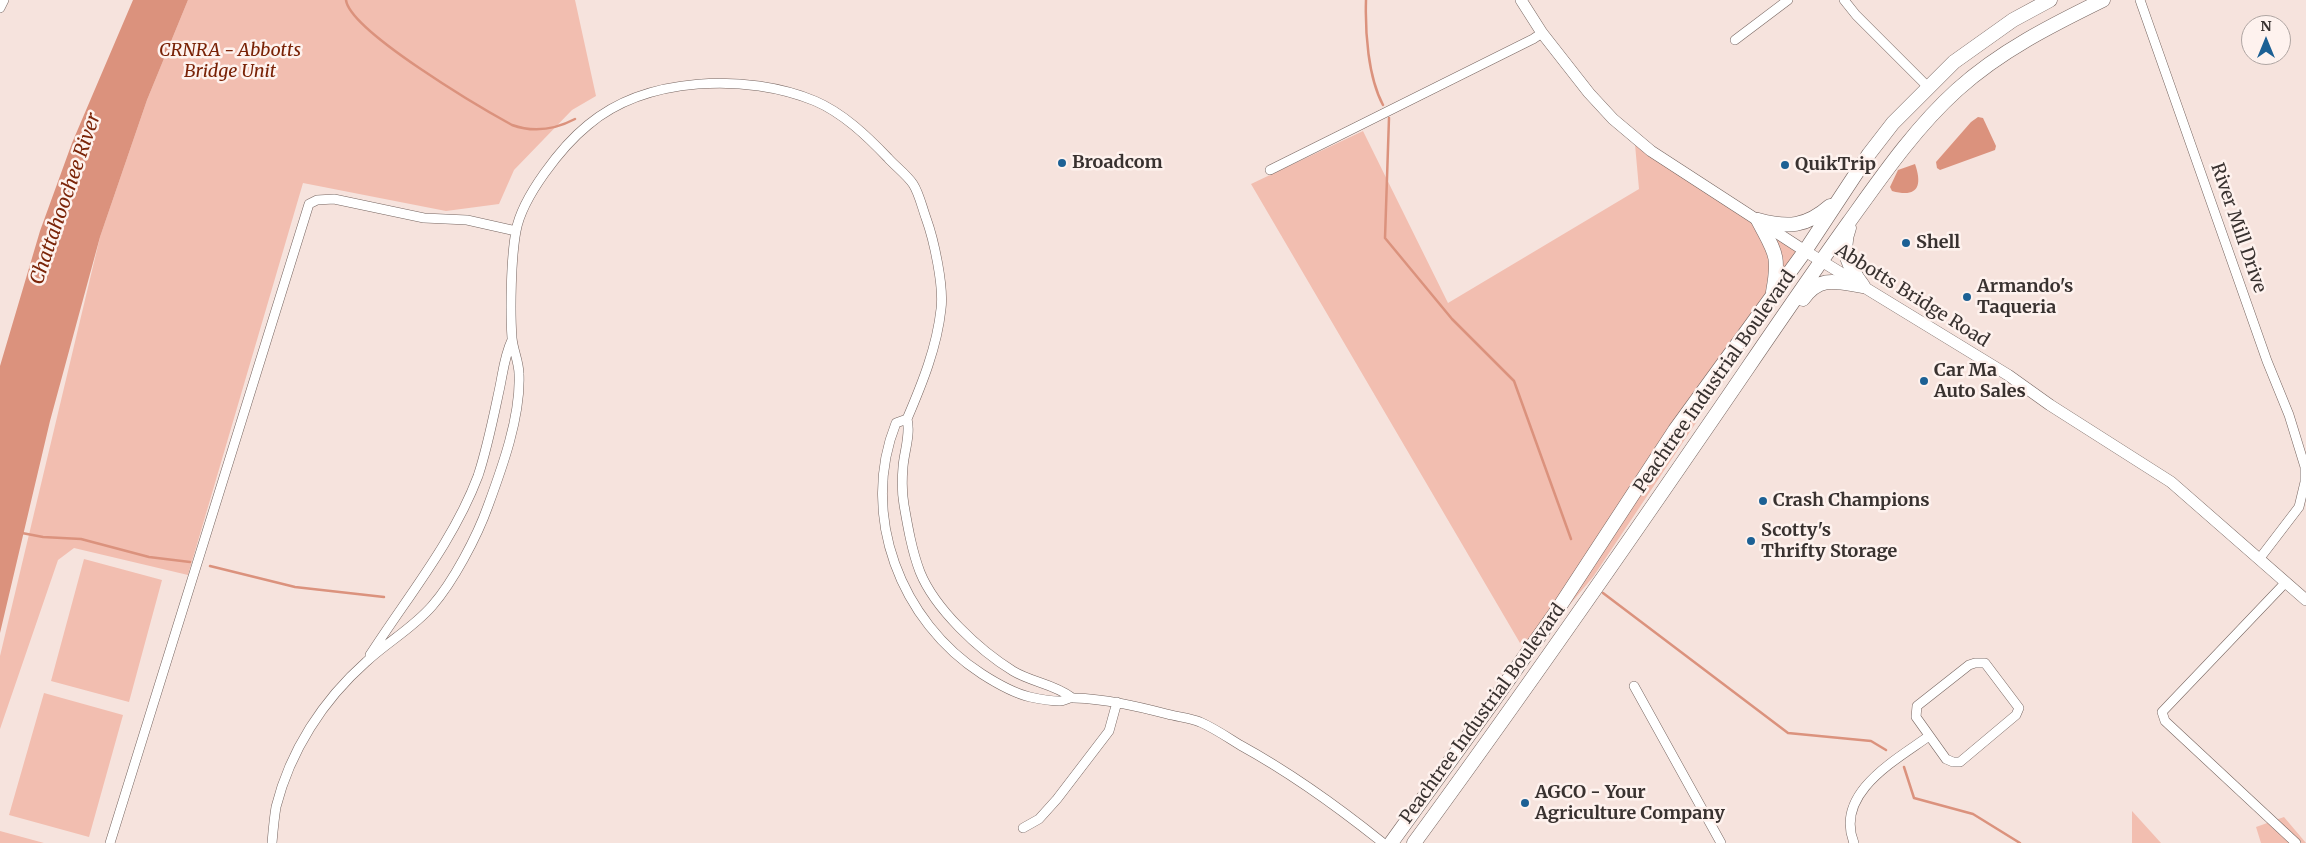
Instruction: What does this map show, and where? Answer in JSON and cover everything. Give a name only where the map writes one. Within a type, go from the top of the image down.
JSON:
[{"type":"highway","name":"Peachtree Industrial Boulevard","points":[[1391,843],[1542,631],[1675,430],[1805,251],[1887,130],[1954,62],[1987,38],[2050,0]]},
{"type":"highway","name":"Peachtree Industrial Boulevard","points":[[1414,843],[1522,695],[1821,261],[1911,138],[1957,90],[2001,56],[2035,34],[2103,0]]},
{"type":"highway","points":[[1758,220],[1778,225],[1800,224],[1818,217],[1842,196]]},
{"type":"highway","points":[[1854,215],[1844,246],[1848,265],[1863,286]]},
{"type":"highway","points":[[1758,220],[1775,251],[1777,267],[1772,296]]},
{"type":"highway","points":[[1780,320],[1797,307],[1810,289],[1821,283],[1834,281],[1863,286]]},
{"type":"main road","name":"Abbotts Bridge Road","points":[[1522,0],[1542,33],[1589,93],[1613,118],[1658,156],[1805,251],[2008,375],[2050,405],[2171,482],[2306,600]]},
{"type":"street","points":[[0,8],[4,0]]},
{"type":"street","points":[[1844,0],[1856,15],[1928,87]]},
{"type":"street","name":"River Mill Drive","points":[[2140,0],[2306,467]]},
{"type":"street","points":[[1735,40],[1784,1]]},
{"type":"street","points":[[1270,170],[1542,33]]},
{"type":"street","points":[[272,843],[276,808],[289,770],[305,735],[331,698],[364,663],[430,608],[447,586],[479,528],[509,445],[519,374],[512,340],[512,288],[516,231],[521,215],[562,149],[590,123],[610,110],[638,98],[684,85],[710,82],[758,86],[816,102],[835,112],[861,131],[913,184],[934,240],[941,311],[925,379],[906,419],[896,423],[892,435],[884,467],[882,496],[886,534],[893,562],[912,600],[933,632],[965,663],[997,684],[1028,697],[1061,701],[1071,697],[1117,702],[1200,722],[1285,770],[1327,799],[1383,843]]},
{"type":"street","points":[[110,843],[309,204],[317,200],[334,199],[424,218],[467,220],[516,231]]},
{"type":"street","points":[[364,663],[445,546],[463,509],[478,476],[500,389],[505,355],[512,340]]},
{"type":"street","points":[[906,419],[909,427],[902,468],[904,502],[910,537],[921,573],[946,613],[970,638],[1012,670],[1064,691],[1071,697]]},
{"type":"street","points":[[2260,558],[2299,508],[2305,482],[2306,467]]},
{"type":"street","points":[[2286,582],[2162,712],[2165,721],[2296,843]]},
{"type":"street","points":[[1975,663],[1985,663],[2019,708],[2016,715],[1960,762],[1946,759],[1929,736],[1916,717],[1918,706],[1975,663]]},
{"type":"street","points":[[1634,686],[1721,843]]},
{"type":"street","points":[[1023,828],[1039,819],[1057,799],[1109,730],[1117,702]]},
{"type":"street","points":[[1854,843],[1851,835],[1851,813],[1856,799],[1866,783],[1929,736]]},
{"type":"green space","name":"CRNRA - Abbotts Bridge Unit","points":[[188,0],[575,0],[596,96],[572,110],[514,170],[499,204],[446,211],[303,183],[188,575],[74,548],[58,560],[0,729],[0,656],[100,237],[147,100]]},
{"type":"green space","points":[[1363,131],[1448,303],[1639,189],[1634,133],[1808,255],[1593,577],[1527,655],[1251,184]]},
{"type":"green space","points":[[84,559],[162,580],[129,702],[51,681]]},
{"type":"green space","points":[[44,693],[123,715],[89,837],[9,815]]},
{"type":"green space","points":[[2132,811],[2161,843],[2132,843]]},
{"type":"green space","points":[[2284,817],[2306,843],[2261,843],[2256,827]]},
{"type":"green space","points":[[0,831],[44,843],[0,843]]},
{"type":"water","name":"Chattahoochee River","points":[[133,0],[188,0],[147,100],[100,237],[50,421],[0,633],[0,366],[40,231],[72,143]]},
{"type":"water","points":[[1978,117],[1983,118],[1996,146],[1995,150],[1940,170],[1937,168],[1936,162],[1971,122]]},
{"type":"water","points":[[1915,164],[1918,179],[1916,189],[1907,193],[1892,191],[1890,187],[1898,170]]},
{"type":"waterway","points":[[346,0],[353,14],[392,49],[447,86],[512,125],[536,130],[552,128],[575,119]]},
{"type":"waterway","points":[[1366,0],[1368,54],[1374,81],[1383,105]]},
{"type":"waterway","points":[[1389,118],[1385,238],[1452,319],[1514,381],[1571,539]]},
{"type":"waterway","points":[[22,533],[43,537],[81,539],[149,557],[190,562]]},
{"type":"waterway","points":[[210,566],[295,587],[384,597]]},
{"type":"waterway","points":[[1603,593],[1788,733],[1871,741],[1886,750]]},
{"type":"waterway","points":[[1904,767],[1914,798],[1973,814],[2020,843]]},
{"type":"place","name":"Broadcom","points":[[1062,163]]},
{"type":"place","name":"QuikTrip","points":[[1785,165]]},
{"type":"place","name":"Shell","points":[[1906,243]]},
{"type":"place","name":"Armando's Taqueria","points":[[1967,297]]},
{"type":"place","name":"Car Ma Auto Sales","points":[[1924,381]]},
{"type":"place","name":"Crash Champions","points":[[1763,501]]},
{"type":"place","name":"Scotty's Thrifty Storage","points":[[1751,541]]},
{"type":"place","name":"AGCO - Your Agriculture Company","points":[[1525,803]]}]
